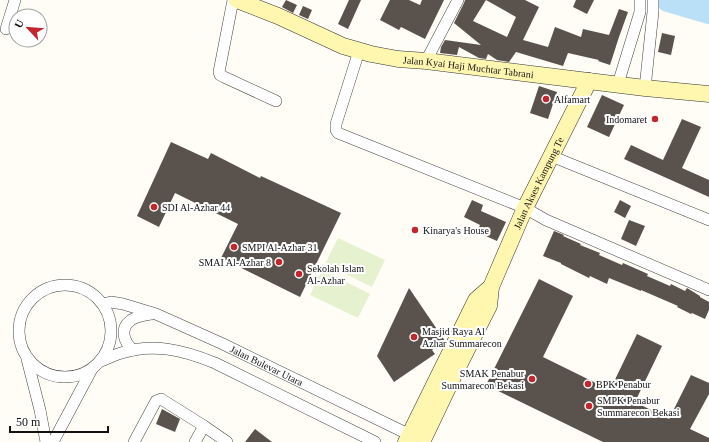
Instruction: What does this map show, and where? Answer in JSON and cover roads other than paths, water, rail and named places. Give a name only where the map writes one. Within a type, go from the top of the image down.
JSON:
[{"type":"street","points":[[6,30],[15,0]]},
{"type":"street","points":[[233,0],[219,72],[220,75],[276,101]]},
{"type":"street","name":"Jalan Kyai Haji Muchtar Tabrani","points":[[237,0],[278,16],[333,42],[371,54],[398,59],[709,94]]},
{"type":"street","points":[[618,84],[640,12],[640,0]]},
{"type":"street","points":[[645,88],[653,0]]},
{"type":"street","points":[[426,61],[455,1]]},
{"type":"street","points":[[358,51],[336,124],[336,130],[338,133],[525,208],[546,220],[709,290]]},
{"type":"street","name":"Jalan Akses Kampung Te","points":[[417,440],[453,377],[489,306],[491,287],[525,208],[589,81]]},
{"type":"street","points":[[551,156],[709,220]]},
{"type":"street","points":[[26,357],[33,365],[51,376],[62,378],[72,377],[92,369],[106,355],[109,348],[112,333],[110,317],[107,310],[96,296],[88,290],[74,285],[58,285],[48,288],[32,299],[25,308],[20,322],[19,338],[26,357],[40,410],[46,442]]},
{"type":"street","name":"Jalan Bulevar Utara","points":[[103,304],[111,302],[123,304],[156,314],[230,348],[417,440]]},
{"type":"street","points":[[133,350],[124,340],[125,328],[129,321],[144,315],[156,314]]},
{"type":"street","name":"Jalan Bulevar Utara","points":[[101,361],[133,350],[166,348],[190,353],[215,363],[375,442]]},
{"type":"street","points":[[53,442],[92,369]]},
{"type":"street","points":[[134,442],[158,399],[163,400],[227,442]]},
{"type":"street","points":[[195,442],[204,426]]},
{"type":"waterway","points":[[668,0],[709,12]]},
{"type":"place","name":"Alfamart","points":[[546,99]]},
{"type":"place","name":"Indomaret","points":[[655,119]]},
{"type":"place","name":"SDI Al-Azhar 44","points":[[154,207]]},
{"type":"place","name":"Kinarya's House","points":[[415,230]]},
{"type":"place","name":"SMPI Al-Azhar 31","points":[[234,247]]},
{"type":"place","name":"SMAI Al-Azhar 8","points":[[279,262]]},
{"type":"place","name":"Sekolah Islam Al-Azhar","points":[[299,274]]},
{"type":"place","name":"Masjid Raya Al Azhar Summarecon","points":[[414,337]]},
{"type":"place","name":"SMAK Penabur Summarecon Bekasi","points":[[532,379]]},
{"type":"place","name":"BPK Penabur","points":[[588,384]]},
{"type":"place","name":"SMPK Penabur Summarecon Bekasi","points":[[589,406]]}]
